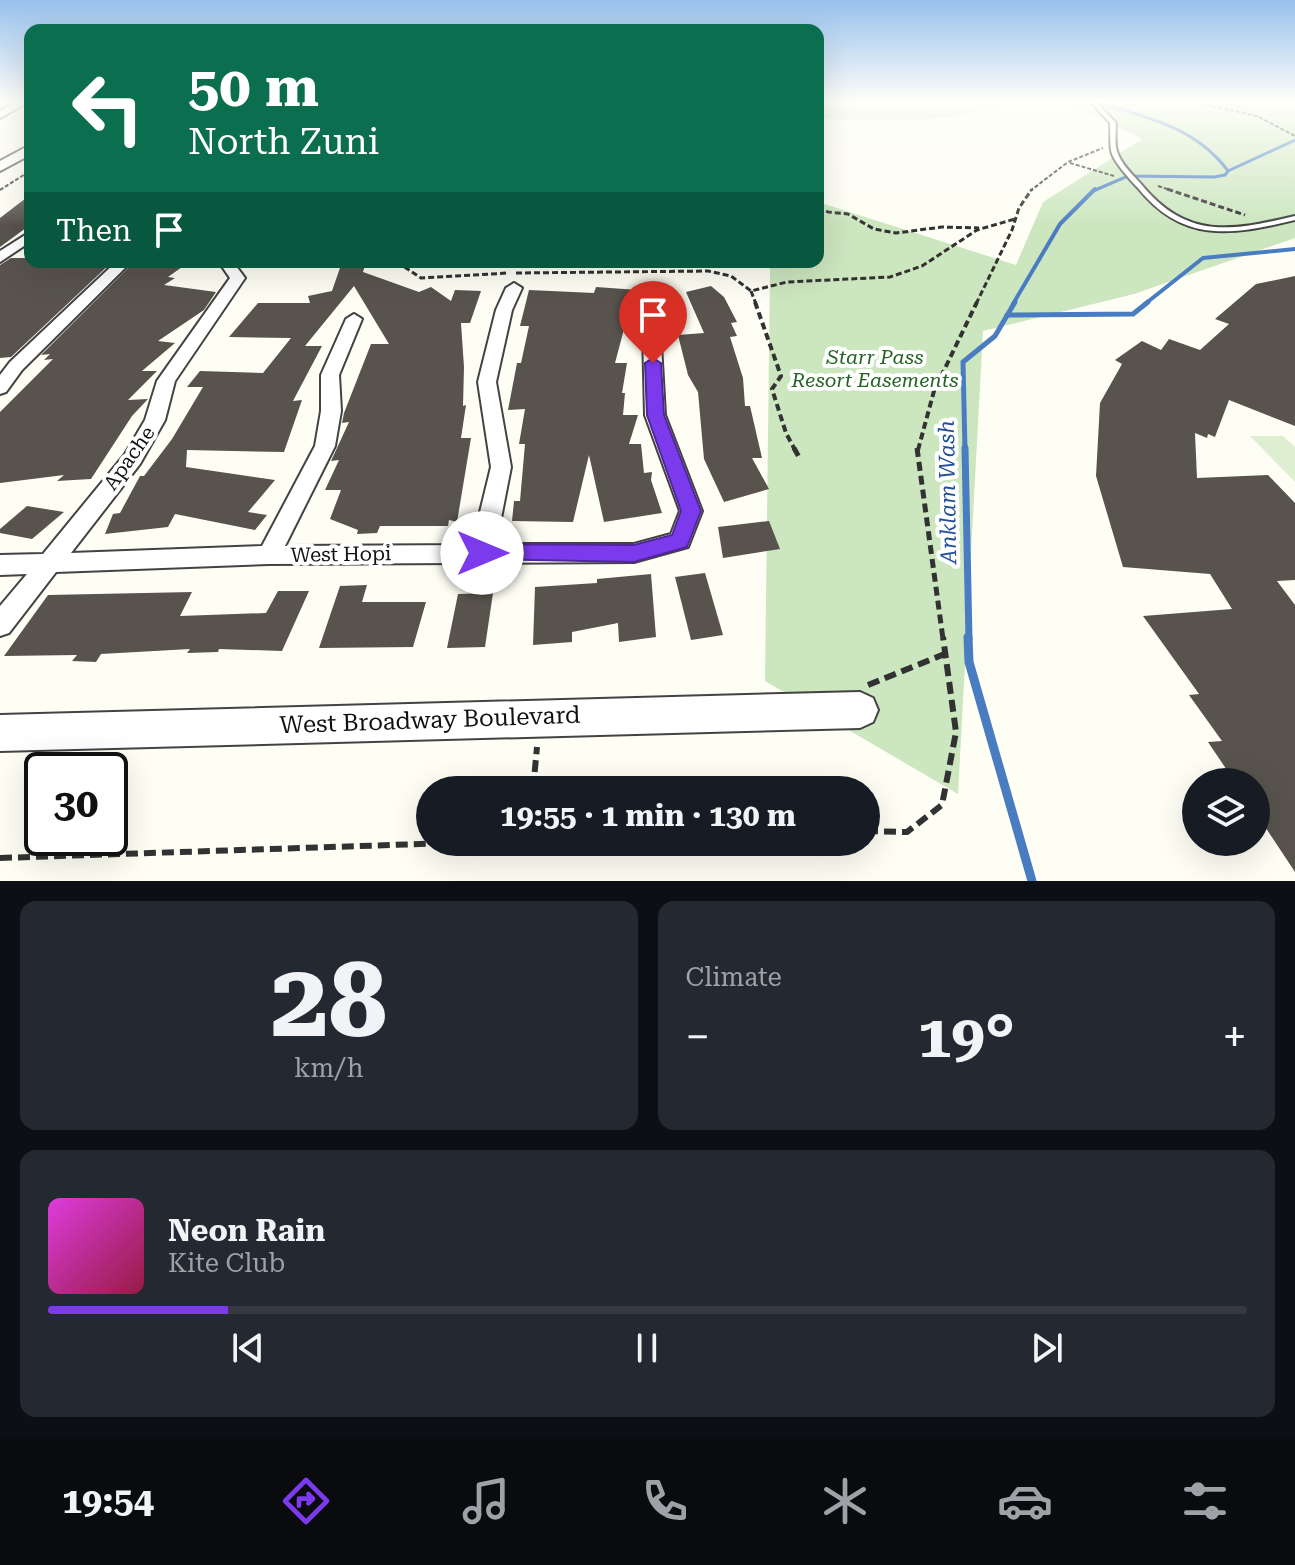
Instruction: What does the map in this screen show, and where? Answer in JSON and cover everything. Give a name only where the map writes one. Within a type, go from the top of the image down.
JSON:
[{"type":"street","points":[[0,167],[24,153]]},
{"type":"street","points":[[0,258],[23,246]]},
{"type":"street","points":[[0,388],[16,366],[118,268]]},
{"type":"street","name":"Apache","points":[[0,625],[133,459],[155,420],[166,381],[232,270]]},
{"type":"street","points":[[482,553],[501,467],[487,382],[504,310],[514,288]]},
{"type":"street","name":"West Hopi","points":[[0,565],[269,555],[634,553],[680,541],[691,511],[655,415],[650,291]]},
{"type":"street","points":[[269,555],[325,446],[331,411],[330,375],[354,319]]},
{"type":"street","name":"West Broadway Boulevard","points":[[0,733],[540,717],[864,698]]},
{"type":"lane","points":[[1113,146],[1114,153],[1166,214],[1180,220],[1225,229],[1295,218]]},
{"type":"path","points":[[880,831],[907,832],[942,805],[956,732],[917,446],[934,391],[1020,205],[1039,183],[1070,163],[1091,151],[1113,146]]},
{"type":"path","points":[[1070,163],[1136,179],[1269,224]]},
{"type":"path","points":[[0,190],[24,175]]},
{"type":"path","points":[[824,210],[848,214],[874,229],[896,233],[942,227],[981,229]]},
{"type":"path","points":[[751,291],[785,282],[857,281],[889,277],[921,266],[981,229],[1015,219]]},
{"type":"path","points":[[406,268],[421,278],[557,272],[708,271],[731,276],[751,291],[781,376],[772,389],[786,433],[800,459]]},
{"type":"path","points":[[864,698],[947,653]]},
{"type":"path","points":[[534,776],[540,717]]},
{"type":"path","points":[[0,858],[416,844]]},
{"type":"green space","name":"Starr Pass Resort Easements","points":[[1136,143],[1295,143],[1295,238],[1134,294],[983,331],[958,794],[765,681],[770,268],[824,268],[824,204],[1016,265],[1043,202]]},
{"type":"green space","points":[[1250,436],[1283,436],[1295,447],[1295,482]]},
{"type":"building","points":[[24,200],[24,229],[0,247],[0,218]]},
{"type":"building","points":[[11,258],[24,258],[24,268],[106,268],[11,357],[0,358],[0,265]]},
{"type":"building","points":[[128,268],[181,268],[168,277],[175,278],[164,285],[216,292],[204,310],[158,341],[175,343],[142,371],[157,371],[128,400],[148,399],[132,416],[91,479],[57,481],[64,475],[0,483],[0,412],[53,359],[44,360],[50,354],[41,355]]},
{"type":"building","points":[[340,268],[364,268],[363,272],[419,292],[431,287],[451,301],[455,290],[481,291],[470,323],[461,323],[463,406],[466,405],[461,438],[471,438],[457,522],[449,520],[448,526],[380,526],[377,533],[357,534],[358,530],[330,519],[341,490],[325,490],[339,460],[331,461],[349,422],[342,423],[344,413],[371,344],[389,344],[354,286],[305,346],[322,346],[293,401],[302,400],[284,452],[187,450],[186,467],[275,480],[248,512],[267,515],[255,530],[175,514],[168,527],[105,534],[113,514],[120,513],[140,476],[144,476],[172,439],[203,387],[187,387],[200,371],[263,373],[291,338],[229,337],[258,303],[310,303],[308,296],[332,291]]},
{"type":"building","points":[[1295,276],[1295,426],[1229,400],[1215,437],[1208,434],[1207,438],[1195,433],[1197,478],[1268,475],[1295,503],[1295,580],[1277,581],[1295,605],[1295,872],[1270,834],[1270,768],[1226,768],[1208,742],[1222,741],[1189,695],[1199,694],[1143,616],[1232,609],[1210,574],[1123,567],[1096,476],[1100,403],[1122,364],[1115,360],[1142,341],[1161,350],[1169,339],[1200,350],[1229,324],[1215,319],[1256,284]]},
{"type":"building","points":[[711,286],[724,297],[737,322],[731,323],[737,336],[730,337],[743,378],[745,406],[750,406],[762,458],[752,458],[769,489],[724,502],[704,459],[698,392],[688,375],[678,335],[704,333],[686,292]]},
{"type":"building","points":[[596,287],[638,290],[622,317],[627,318],[615,363],[627,363],[622,393],[625,393],[623,415],[638,415],[629,444],[641,444],[644,473],[652,472],[651,480],[662,513],[604,522],[589,455],[573,522],[512,521],[514,501],[520,501],[525,444],[519,444],[525,409],[508,410],[517,363],[521,363],[529,326],[520,326],[529,290],[594,293]]},
{"type":"building","points":[[27,506],[64,512],[32,539],[0,533],[0,529]]},
{"type":"building","points":[[769,521],[780,549],[723,558],[718,527]]},
{"type":"building","points":[[705,573],[723,635],[691,640],[675,577]]},
{"type":"building","points":[[651,574],[656,637],[619,642],[618,623],[572,632],[572,642],[533,645],[535,587],[597,583],[597,579]]},
{"type":"building","points":[[367,585],[362,602],[426,602],[413,647],[319,648],[340,586]]},
{"type":"building","points":[[278,591],[309,591],[282,651],[219,649],[218,652],[187,653],[190,649],[101,654],[96,662],[72,661],[77,655],[4,656],[48,595],[192,592],[180,616],[266,613]]},
{"type":"building","points":[[493,593],[485,647],[447,648],[458,594]]},
{"type":"waterway","name":"Anklam Wash","points":[[1200,143],[1228,171]]},
{"type":"waterway","points":[[1228,171],[1288,143]]},
{"type":"waterway","name":"Anklam Wash","points":[[1093,191],[1128,176],[1214,177],[1225,175],[1228,171]]},
{"type":"waterway","name":"Anklam Wash","points":[[1013,304],[1060,224],[1093,191]]},
{"type":"waterway","points":[[1145,304],[1203,258],[1295,249]]},
{"type":"waterway","name":"Anklam Wash","points":[[1007,315],[1015,302]]},
{"type":"waterway","points":[[1007,315],[1133,314],[1148,302]]},
{"type":"waterway","name":"Anklam Wash","points":[[965,450],[963,362],[995,336],[1007,315]]},
{"type":"waterway","name":"Anklam Wash","points":[[965,448],[969,639]]},
{"type":"waterway","name":"Anklam Wash","points":[[968,637],[969,662],[1032,881]]},
{"type":"route","points":[[482,553],[634,553],[680,541],[691,511],[655,415],[653,363]]}]
